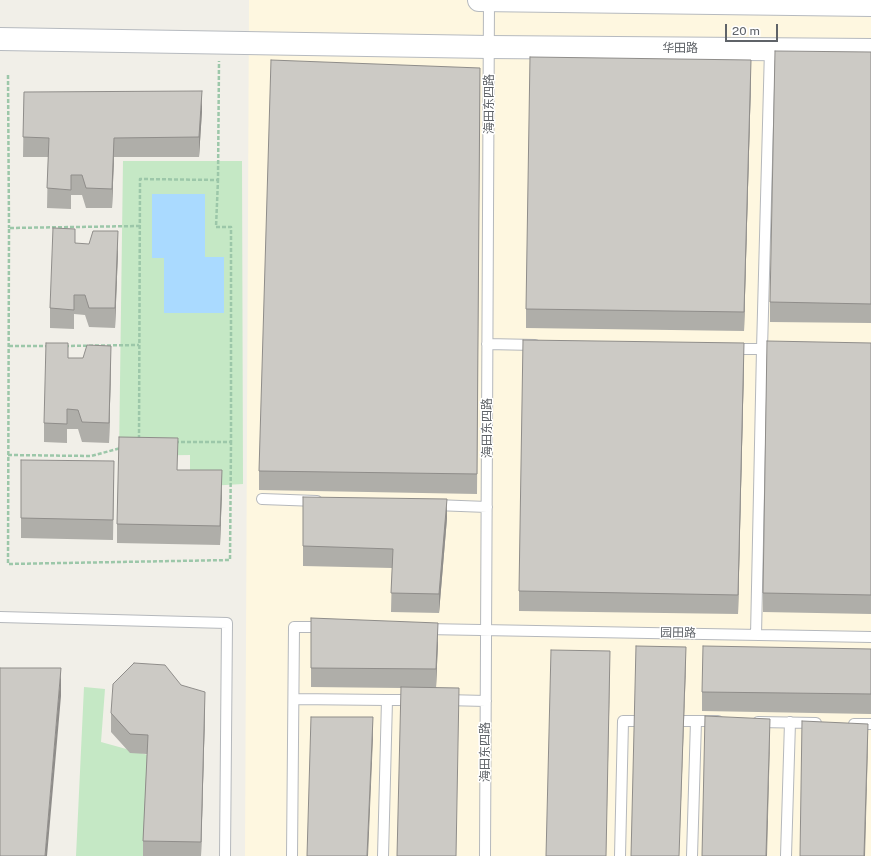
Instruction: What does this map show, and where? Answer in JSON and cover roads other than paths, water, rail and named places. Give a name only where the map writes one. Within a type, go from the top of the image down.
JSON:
[{"type":"main road","points":[[479,0],[871,5]]},
{"type":"main road","name":"华田路","points":[[0,39],[489,47],[871,50]]},
{"type":"lane","name":"海田东四路","points":[[485,856],[487,344],[484,296],[489,0]]},
{"type":"lane","points":[[756,635],[770,49]]},
{"type":"lane","points":[[487,344],[542,345]]},
{"type":"lane","points":[[722,348],[777,349]]},
{"type":"lane","points":[[262,499],[324,501]]},
{"type":"lane","points":[[424,505],[486,507]]},
{"type":"lane","points":[[0,617],[228,622],[225,856]]},
{"type":"lane","points":[[292,856],[294,627],[334,627]]},
{"type":"lane","name":"园田路","points":[[414,629],[871,637]]},
{"type":"lane","points":[[294,699],[486,701]]},
{"type":"lane","points":[[383,856],[387,700]]},
{"type":"lane","points":[[620,856],[623,721],[727,721]]},
{"type":"lane","points":[[692,856],[696,721]]},
{"type":"lane","points":[[751,722],[827,723]]},
{"type":"lane","points":[[786,856],[790,722]]},
{"type":"lane","points":[[842,723],[871,724]]},
{"type":"water","points":[[152,194],[205,194],[205,257],[224,257],[224,313],[164,313],[164,258],[152,258]]}]
